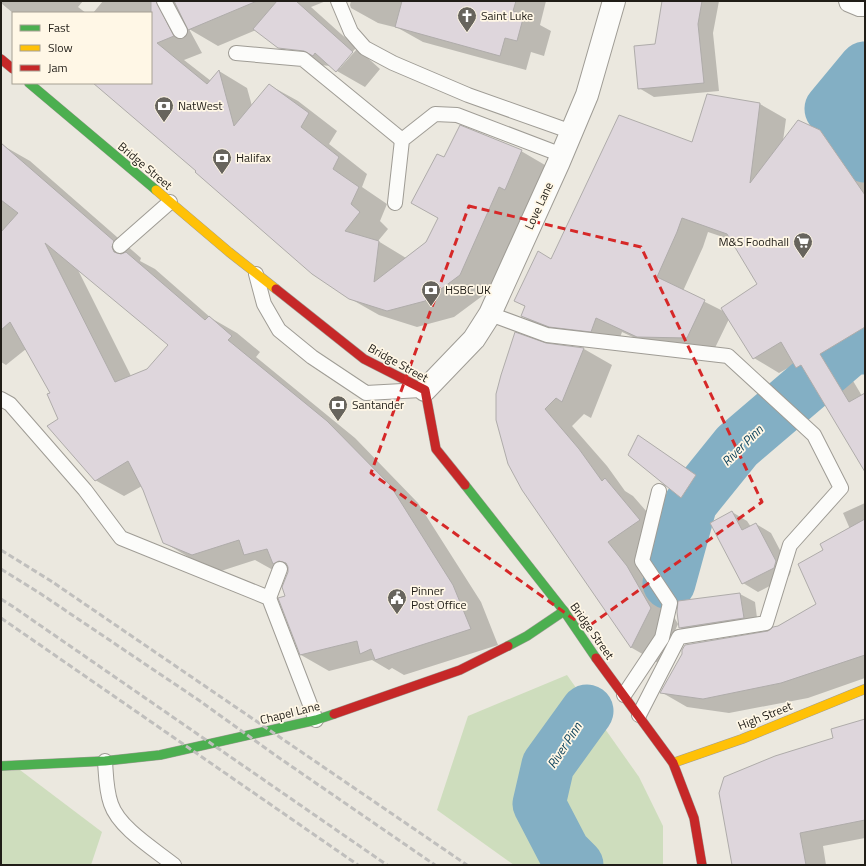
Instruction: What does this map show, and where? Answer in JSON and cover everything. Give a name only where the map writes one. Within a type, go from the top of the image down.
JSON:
[{"type":"street","name":"Love Lane","points":[[425,390],[474,340],[490,314],[588,95],[614,1]]},
{"type":"street","points":[[1,59],[12,68]]},
{"type":"street","name":"Bridge Street","points":[[30,84],[256,274],[364,359],[425,390],[436,449],[564,611],[586,644],[673,763],[694,818],[702,865]]},
{"type":"street","name":"Chapel Lane","points":[[1,766],[105,761],[160,755],[316,720],[460,670],[527,636],[564,611]]},
{"type":"street","name":"High Street","points":[[673,763],[742,738],[865,689]]},
{"type":"lane","points":[[164,1],[180,31]]},
{"type":"lane","points":[[338,1],[351,32],[365,48],[393,63],[468,95],[572,132]]},
{"type":"lane","points":[[846,1],[847,4],[859,9],[865,8]]},
{"type":"lane","points":[[236,53],[303,59],[402,140]]},
{"type":"lane","points":[[395,203],[402,140],[435,114],[457,115],[562,155]]},
{"type":"lane","points":[[120,246],[170,202]]},
{"type":"lane","points":[[256,274],[264,304],[279,330],[312,357],[366,393],[425,390]]},
{"type":"lane","points":[[490,314],[547,335],[728,356],[814,435],[841,488],[790,545],[766,623],[679,637],[639,715]]},
{"type":"lane","points":[[1,400],[10,404],[61,462],[104,514],[121,538],[268,598]]},
{"type":"lane","points":[[624,695],[662,638],[670,603],[642,561],[659,491]]},
{"type":"lane","points":[[280,569],[268,598],[316,720]]},
{"type":"lane","points":[[105,761],[108,793],[111,804],[122,824],[174,865]]},
{"type":"highlighted area","points":[[469,206],[641,247],[762,502],[586,628],[371,473]]},
{"type":"green space","points":[[567,675],[639,777],[663,826],[663,865],[514,865],[437,810],[468,716]]},
{"type":"green space","points":[[20,770],[102,832],[91,865],[1,865],[1,771]]},
{"type":"building","points":[[151,1],[156,1],[174,36],[157,43],[207,84],[219,70],[234,126],[269,84],[309,113],[301,127],[339,157],[333,169],[359,187],[351,204],[360,212],[345,231],[379,241],[374,282],[426,242],[438,218],[411,203],[437,154],[444,157],[460,125],[522,150],[505,190],[499,187],[460,275],[425,301],[387,311],[349,299],[312,274],[195,172],[196,171],[94,84],[152,84]]},
{"type":"building","points":[[174,1],[257,1],[188,30]]},
{"type":"building","points":[[277,1],[296,1],[353,52],[336,72],[315,53],[313,56],[304,51],[278,48],[253,29]]},
{"type":"building","name":"Saint Luke","points":[[402,1],[516,1],[513,11],[524,15],[517,41],[505,38],[500,56],[395,27]]},
{"type":"building","points":[[662,1],[702,1],[698,24],[704,83],[638,89],[634,46],[655,44]]},
{"type":"building","points":[[707,94],[760,103],[750,183],[798,120],[820,130],[865,195],[865,327],[820,354],[849,402],[865,393],[865,472],[801,365],[796,368],[781,342],[753,359],[721,308],[757,284],[727,234],[682,218],[657,277],[705,300],[687,338],[637,337],[596,318],[591,332],[549,327],[521,316],[525,306],[514,301],[538,251],[551,259],[619,115],[692,142]]},
{"type":"building","points":[[1,143],[114,241],[112,247],[114,252],[121,254],[126,252],[205,320],[209,316],[232,336],[228,340],[327,421],[390,485],[453,585],[471,629],[375,660],[371,649],[360,654],[357,641],[300,655],[278,598],[285,596],[282,587],[288,572],[286,563],[279,561],[273,564],[267,549],[244,555],[239,540],[192,555],[163,543],[143,490],[128,461],[95,481],[47,426],[58,419],[47,394],[50,393],[10,322],[1,330],[1,232],[18,213],[1,200]],"holes":[[[45,243],[168,345],[147,369],[115,382]]]},
{"type":"building","points":[[515,332],[546,343],[584,348],[562,402],[556,398],[545,409],[579,449],[602,481],[605,478],[640,520],[608,542],[627,566],[651,608],[631,648],[522,490],[508,464],[496,420],[496,394]]},
{"type":"building","points":[[638,435],[696,475],[681,498],[628,455]]},
{"type":"building","points":[[732,511],[742,530],[756,523],[776,561],[774,568],[742,584],[710,523]]},
{"type":"building","points":[[865,519],[865,655],[781,683],[703,699],[660,693],[682,654],[682,650],[685,645],[768,631],[816,604],[798,564],[823,550],[820,544]]},
{"type":"building","points":[[740,593],[744,618],[679,628],[677,612],[678,601]]},
{"type":"building","points":[[865,719],[865,820],[800,833],[806,865],[732,865],[719,793],[724,777],[775,756],[833,738],[831,729]]},
{"type":"waterway","name":"River Pinn","points":[[865,68],[831,109],[865,156]]},
{"type":"waterway","name":"River Pinn","points":[[669,583],[691,503],[737,446],[853,347],[865,348]]},
{"type":"waterway","name":"River Pinn","points":[[577,865],[564,852],[539,804],[548,765],[587,711]]},
{"type":"railway","points":[[1,550],[51,581],[467,865]]},
{"type":"railway","points":[[1,569],[41,594],[200,701],[275,755],[435,865]]},
{"type":"railway","points":[[1,599],[387,865]]},
{"type":"railway","points":[[1,618],[358,865]]},
{"type":"traffic: fast","points":[[30,84],[156,190]]},
{"type":"traffic: fast","points":[[465,485],[564,611],[596,658]]},
{"type":"traffic: fast","points":[[508,646],[527,636],[564,611]]},
{"type":"traffic: fast","points":[[1,766],[105,761],[160,755],[316,720],[334,714]]},
{"type":"traffic: slow","points":[[156,190],[229,252],[276,289]]},
{"type":"traffic: slow","points":[[673,763],[742,739],[865,689]]},
{"type":"traffic: jam","points":[[1,59],[12,68]]},
{"type":"traffic: jam","points":[[276,289],[364,359],[425,390],[436,449],[465,485]]},
{"type":"traffic: jam","points":[[334,714],[460,670],[508,646]]},
{"type":"traffic: jam","points":[[596,658],[673,763],[694,818],[702,865]]},
{"type":"place","name":"Saint Luke","points":[[467,33]]},
{"type":"place","name":"NatWest","points":[[164,123]]},
{"type":"place","name":"Halifax","points":[[222,175]]},
{"type":"place","name":"M&S Foodhall","points":[[803,259]]},
{"type":"place","name":"HSBC UK","points":[[431,307]]},
{"type":"place","name":"Santander","points":[[338,422]]},
{"type":"place","name":"Pinner Post Office","points":[[397,615]]}]
